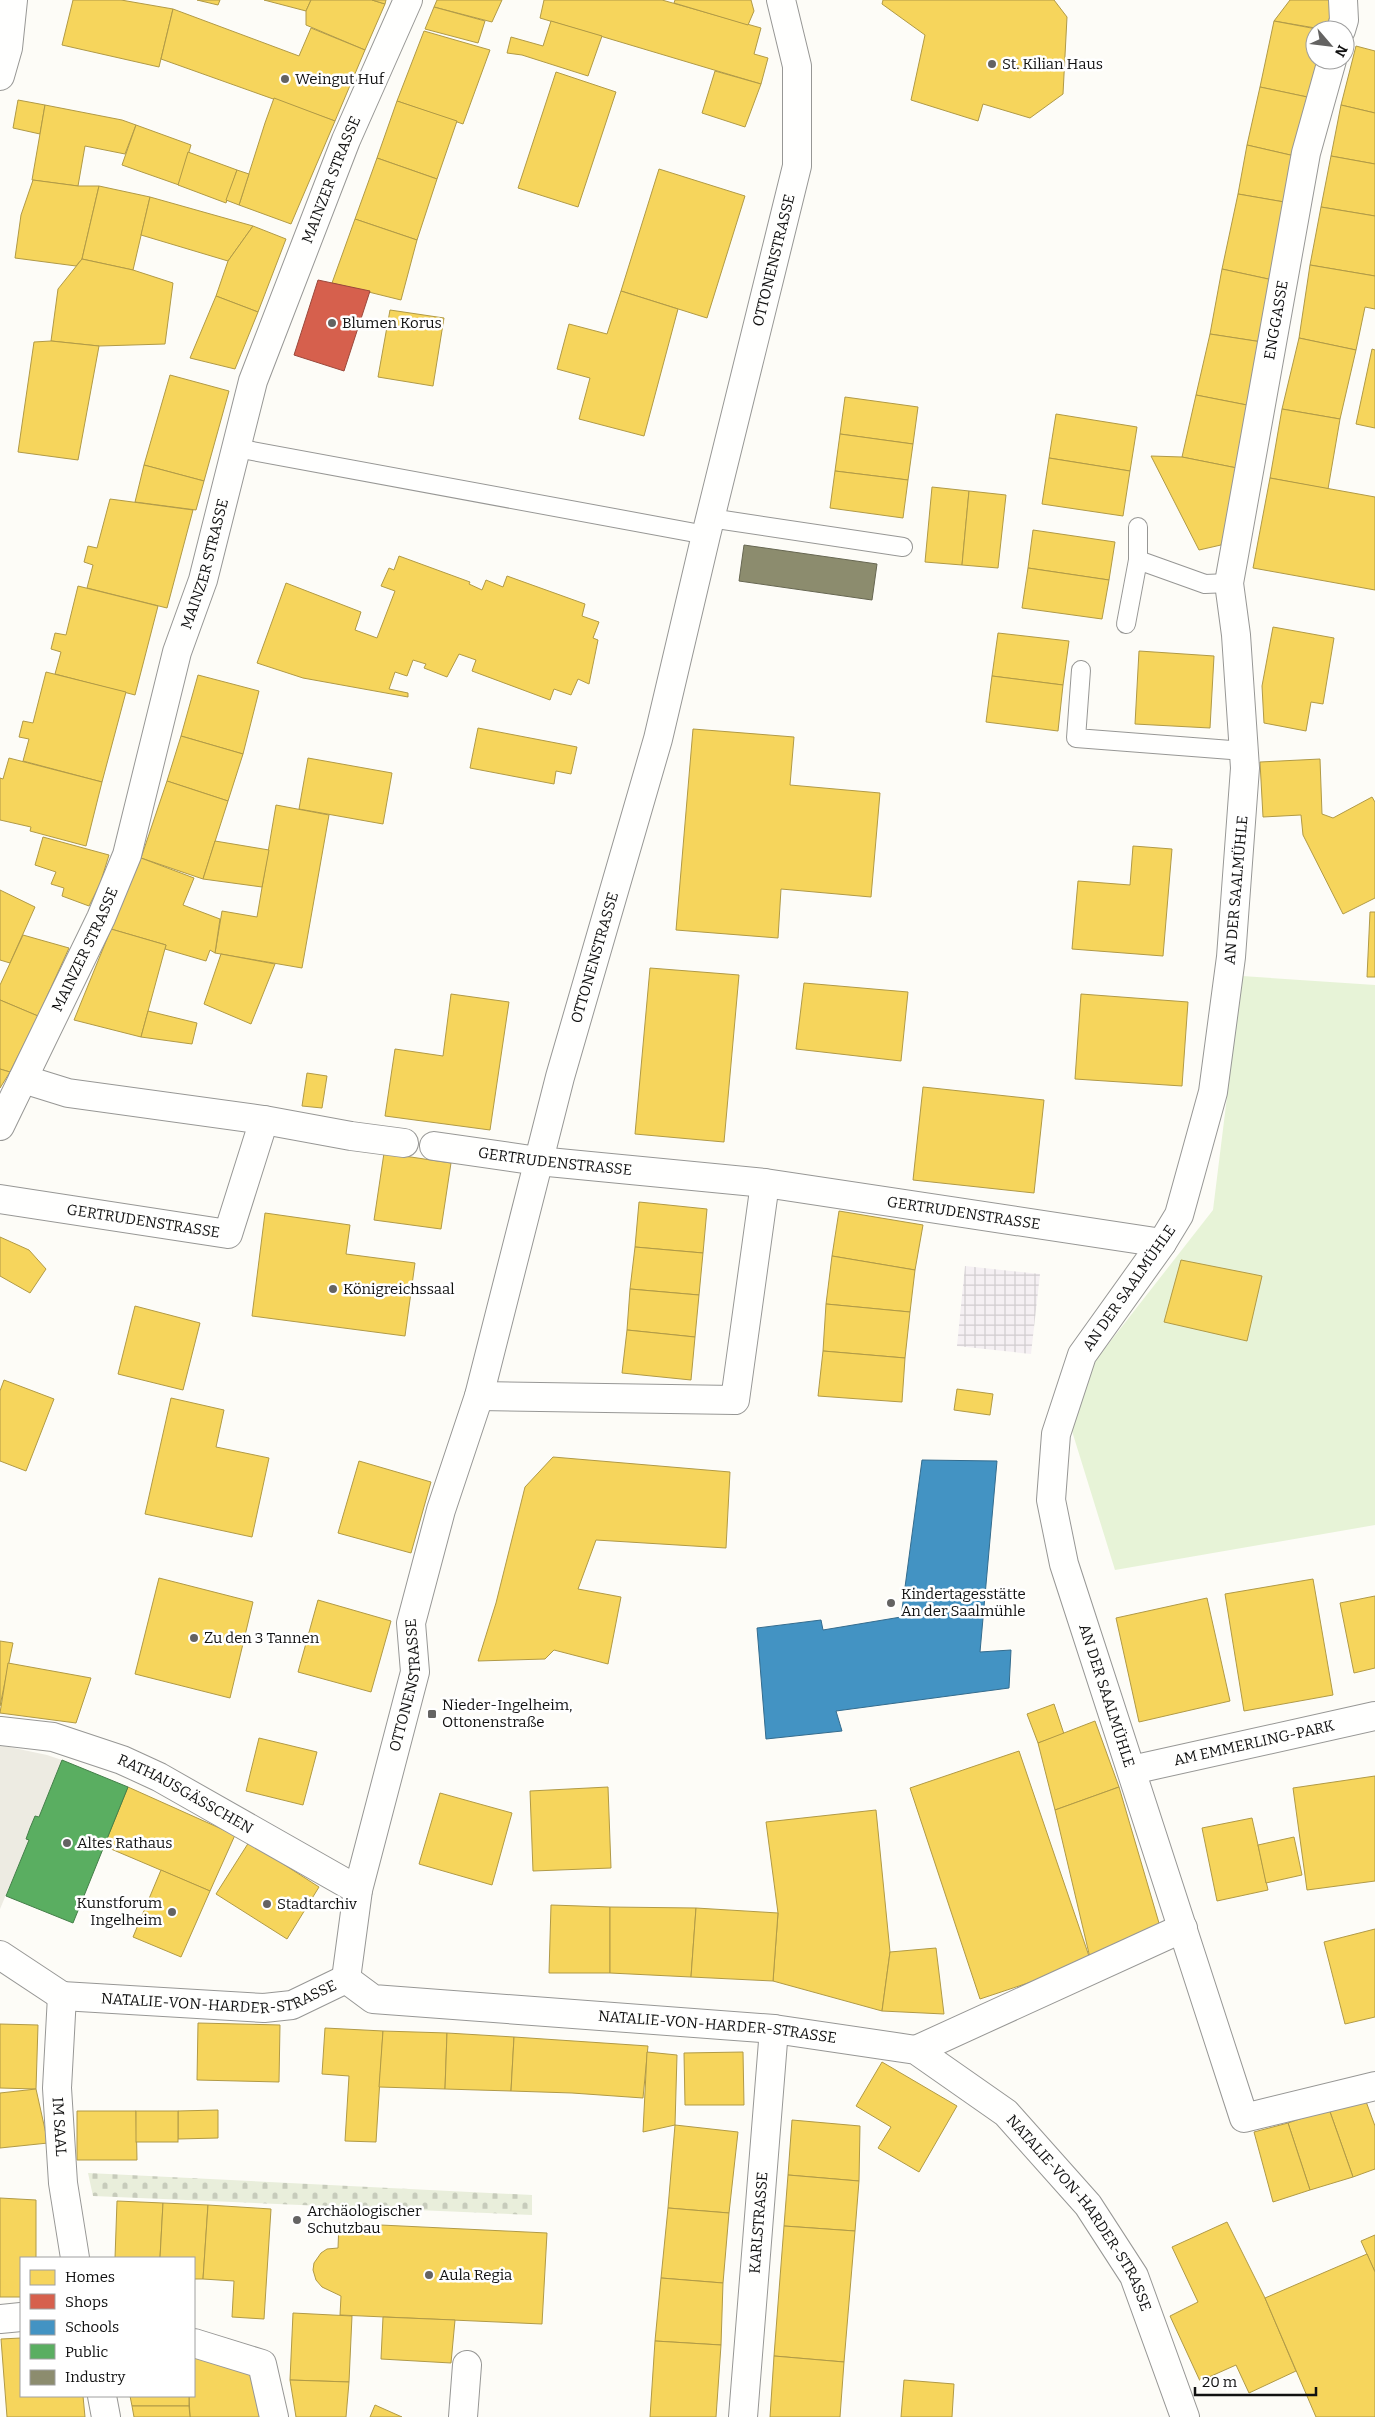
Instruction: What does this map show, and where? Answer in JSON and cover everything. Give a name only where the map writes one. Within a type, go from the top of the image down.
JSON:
[{"type":"street","points":[[0,76],[8,48],[13,0]]},
{"type":"street","name":"MAINZER STRASSE","points":[[0,1126],[101,918],[127,855],[178,652],[203,580],[253,381],[320,206],[408,0]]},
{"type":"street","name":"OTTONENSTRASSE","points":[[346,1979],[358,1890],[415,1672],[411,1623],[441,1510],[479,1396],[560,1077],[658,740],[708,527],[797,166],[797,66],[781,0]]},
{"type":"street","points":[[1343,0],[1344,20]]},
{"type":"street","name":"ENGGASSE","points":[[1236,635],[1230,583],[1306,153],[1329,70]]},
{"type":"street","name":"AN DER SAALMÜHLE","points":[[1236,635],[1245,768],[1231,957],[1213,1092],[1179,1215],[1162,1243],[1082,1355],[1056,1434],[1051,1500],[1064,1564],[1244,2118],[1375,2086]]},
{"type":"street","points":[[23,1079],[68,1093],[264,1120],[351,1136],[404,1143]]},
{"type":"street","name":"GERTRUDENSTRASSE","points":[[8,1201],[228,1234],[264,1120]]},
{"type":"street","name":"GERTRUDENSTRASSE","points":[[434,1146],[538,1161],[765,1183],[1162,1243]]},
{"type":"street","points":[[479,1396],[735,1400],[765,1183]]},
{"type":"street","name":"AM EMMERLING-PARK","points":[[1132,1770],[1375,1716]]},
{"type":"street","name":"RATHAUSGÄSSCHEN","points":[[0,1731],[53,1737],[122,1760],[159,1777],[358,1890]]},
{"type":"street","points":[[916,2050],[1183,1928]]},
{"type":"street","points":[[0,1955],[62,1996]]},
{"type":"street","name":"NATALIE-VON-HARDER-STRASSE","points":[[62,1996],[264,2008],[292,2005],[346,1979],[373,1999],[774,2029],[916,2050],[1006,2112],[1088,2205],[1134,2276],[1185,2417]]},
{"type":"street","name":"IM SAAL","points":[[62,1996],[57,2088],[63,2183],[75,2257]]},
{"type":"street","name":"KARLSTRASSE","points":[[743,2417],[774,2029]]},
{"type":"street","points":[[0,2319],[20,2316]]},
{"type":"street","points":[[195,2343],[262,2364],[274,2417]]},
{"type":"street","points":[[463,2417],[467,2365]]},
{"type":"street","points":[[102,2397],[106,2417]]},
{"type":"lane","points":[[236,448],[708,527],[903,547]]},
{"type":"lane","points":[[1126,624],[1138,560],[1138,527]]},
{"type":"lane","points":[[1138,560],[1205,584],[1230,583]]},
{"type":"lane","points":[[1081,670],[1076,738],[1244,751]]},
{"type":"shaded area","points":[[965,1266],[1040,1274],[1031,1354],[957,1346]]},
{"type":"shaded area","points":[[0,1745],[62,1760],[39,1817],[35,1816],[29,1840],[0,1909]]},
{"type":"green space","points":[[1242,976],[1375,985],[1375,1525],[1115,1570],[1063,1402],[1213,1210]]},
{"type":"green space","points":[[88,2173],[532,2195],[532,2215],[93,2196]]},
{"type":"building: Homes","points":[[73,0],[121,0],[173,9],[159,67],[62,45]]},
{"type":"building: Homes","points":[[197,0],[220,0],[218,5]]},
{"type":"building: Homes","points":[[264,0],[311,0],[306,11]]},
{"type":"building: Homes","points":[[311,0],[372,0],[385,4],[365,50],[306,25],[306,11]]},
{"type":"building: Homes","points":[[372,0],[386,0],[385,4]]},
{"type":"building: Homes","points":[[437,0],[502,0],[492,22],[434,7]]},
{"type":"building: Homes","points":[[544,0],[662,0],[761,28],[754,54],[768,58],[761,84],[540,18]]},
{"type":"building: Homes","points":[[675,0],[751,0],[754,11],[748,25],[674,3]]},
{"type":"building: Homes","name":"St. Kilian Haus","points":[[883,0],[1054,0],[1067,17],[1063,94],[1030,118],[983,104],[978,121],[911,100],[925,35],[882,4]]},
{"type":"building: Homes","points":[[1290,0],[1333,0],[1329,20],[1305,20],[1305,26],[1274,21]]},
{"type":"building: Homes","points":[[434,7],[485,21],[478,43],[425,29]]},
{"type":"building: Homes","name":"Weingut Huf","points":[[173,9],[299,56],[311,28],[365,50],[335,121],[161,59]]},
{"type":"building: Homes","points":[[551,21],[602,36],[588,76],[522,55],[507,53],[511,37],[543,46]]},
{"type":"building: Homes","points":[[1274,21],[1305,27],[1305,70],[1319,70],[1312,98],[1260,87]]},
{"type":"building: Homes","points":[[424,31],[490,50],[463,124],[397,101]]},
{"type":"building: Homes","points":[[1356,46],[1375,51],[1375,113],[1341,105],[1350,70],[1355,70]]},
{"type":"building: Homes","points":[[715,71],[761,84],[745,127],[702,113]]},
{"type":"building: Homes","points":[[556,72],[616,92],[578,207],[518,188]]},
{"type":"building: Homes","points":[[1260,87],[1312,98],[1299,157],[1247,145]]},
{"type":"building: Homes","points":[[274,98],[335,121],[291,224],[239,205]]},
{"type":"building: Homes","points":[[18,100],[45,105],[40,134],[13,128]]},
{"type":"building: Homes","points":[[397,101],[457,121],[437,179],[377,158]]},
{"type":"building: Homes","points":[[45,105],[122,120],[136,125],[125,154],[85,146],[78,186],[32,180]]},
{"type":"building: Homes","points":[[1341,105],[1375,113],[1375,164],[1331,156]]},
{"type":"building: Homes","points":[[136,125],[191,145],[179,185],[122,165]]},
{"type":"building: Homes","points":[[1247,145],[1299,157],[1290,203],[1238,194]]},
{"type":"building: Homes","points":[[188,152],[237,170],[226,203],[178,185]]},
{"type":"building: Homes","points":[[1331,156],[1375,164],[1375,216],[1321,207]]},
{"type":"building: Homes","points":[[377,158],[437,179],[417,240],[355,219]]},
{"type":"building: Homes","points":[[659,169],[745,196],[707,318],[621,291]]},
{"type":"building: Homes","points":[[237,170],[249,174],[239,205],[226,200]]},
{"type":"building: Homes","points":[[33,180],[78,186],[99,186],[82,259],[76,266],[15,258],[21,215]]},
{"type":"building: Homes","points":[[99,186],[150,197],[133,270],[82,259]]},
{"type":"building: Homes","points":[[1238,194],[1290,203],[1273,280],[1222,269]]},
{"type":"building: Homes","points":[[150,197],[253,226],[228,261],[141,235]]},
{"type":"building: Homes","points":[[1321,207],[1375,216],[1375,276],[1310,265]]},
{"type":"building: Homes","points":[[355,219],[417,240],[401,300],[332,283]]},
{"type":"building: Homes","points":[[253,226],[286,239],[258,312],[216,296],[228,261]]},
{"type":"building: Homes","points":[[82,259],[133,270],[173,283],[165,344],[99,346],[51,341],[58,289]]},
{"type":"building: Homes","points":[[1310,265],[1375,276],[1375,309],[1365,307],[1356,350],[1299,338]]},
{"type":"building: Homes","points":[[1222,269],[1273,280],[1262,342],[1210,334]]},
{"type":"building: Homes","points":[[621,291],[678,309],[644,436],[579,419],[590,378],[557,369],[569,324],[607,334]]},
{"type":"building: Homes","points":[[216,296],[258,312],[235,369],[190,358]]},
{"type":"building: Homes","points":[[390,310],[444,318],[433,386],[378,377]]},
{"type":"building: Homes","points":[[1210,334],[1262,342],[1252,406],[1196,395]]},
{"type":"building: Homes","points":[[1299,338],[1356,350],[1340,419],[1282,409]]},
{"type":"building: Homes","points":[[51,341],[99,346],[78,460],[18,452],[34,342]]},
{"type":"building: Homes","points":[[1372,349],[1375,350],[1375,428],[1356,424]]},
{"type":"building: Homes","points":[[170,375],[229,391],[204,481],[144,465]]},
{"type":"building: Homes","points":[[1196,395],[1252,406],[1242,469],[1182,457]]},
{"type":"building: Homes","points":[[845,397],[918,407],[913,444],[840,434]]},
{"type":"building: Homes","points":[[1282,409],[1340,419],[1328,489],[1270,478]]},
{"type":"building: Homes","points":[[1056,414],[1137,427],[1130,471],[1049,458]]},
{"type":"building: Homes","points":[[840,434],[913,444],[908,480],[835,471]]},
{"type":"building: Homes","points":[[1151,456],[1182,457],[1242,469],[1221,545],[1199,550]]},
{"type":"building: Homes","points":[[1049,458],[1130,471],[1123,516],[1042,504]]},
{"type":"building: Homes","points":[[144,465],[204,481],[196,510],[135,502]]},
{"type":"building: Homes","points":[[835,471],[908,480],[903,518],[830,508]]},
{"type":"building: Homes","points":[[1270,478],[1375,497],[1375,590],[1253,568]]},
{"type":"building: Homes","points":[[932,487],[969,491],[962,565],[925,562]]},
{"type":"building: Homes","points":[[969,491],[1006,495],[998,568],[962,565]]},
{"type":"building: Homes","points":[[110,499],[193,510],[167,608],[87,588],[93,565],[84,562],[88,546],[97,548]]},
{"type":"building: Homes","points":[[1033,530],[1115,542],[1109,580],[1028,568]]},
{"type":"building: Homes","points":[[399,556],[470,582],[469,584],[482,590],[486,580],[503,587],[507,576],[585,604],[582,616],[599,622],[593,638],[598,640],[589,684],[578,679],[571,695],[554,689],[550,700],[472,671],[476,660],[459,654],[447,677],[424,668],[426,664],[413,660],[407,676],[395,672],[389,689],[408,693],[408,697],[303,678],[257,663],[286,583],[361,612],[355,630],[377,638],[395,591],[381,586],[389,568],[394,570]]},
{"type":"building: Homes","points":[[1028,568],[1109,580],[1102,619],[1022,608]]},
{"type":"building: Homes","points":[[78,586],[158,606],[135,695],[55,674],[61,652],[51,649],[55,633],[66,635]]},
{"type":"building: Homes","points":[[1273,627],[1334,638],[1323,704],[1311,702],[1306,731],[1264,723],[1262,686]]},
{"type":"building: Homes","points":[[998,633],[1069,641],[1063,685],[992,676]]},
{"type":"building: Homes","points":[[1139,651],[1214,656],[1210,728],[1135,724]]},
{"type":"building: Homes","points":[[46,672],[126,692],[102,782],[23,761],[29,739],[19,737],[23,721],[33,723]]},
{"type":"building: Homes","points":[[198,675],[259,691],[243,754],[181,736]]},
{"type":"building: Homes","points":[[992,676],[1063,685],[1058,731],[986,722]]},
{"type":"building: Homes","points":[[478,728],[577,747],[571,774],[556,771],[554,784],[470,768]]},
{"type":"building: Homes","points":[[693,729],[794,737],[790,785],[880,793],[871,897],[781,889],[778,938],[676,930]]},
{"type":"building: Homes","points":[[181,736],[243,754],[228,801],[167,781]]},
{"type":"building: Homes","points":[[9,758],[102,782],[86,846],[30,831],[31,827],[0,820],[0,778],[3,779]]},
{"type":"building: Homes","points":[[308,758],[392,773],[383,824],[299,809]]},
{"type":"building: Homes","points":[[1320,759],[1322,814],[1333,818],[1372,797],[1375,802],[1375,898],[1343,914],[1303,835],[1301,815],[1263,817],[1260,762]]},
{"type":"building: Homes","points":[[167,781],[228,801],[203,879],[141,858]]},
{"type":"building: Homes","points":[[276,805],[329,815],[302,968],[215,953],[222,911],[257,917]]},
{"type":"building: Homes","points":[[43,837],[109,855],[100,884],[89,906],[62,896],[64,888],[51,884],[56,872],[35,865]]},
{"type":"building: Homes","points":[[215,841],[269,850],[262,887],[203,879]]},
{"type":"building: Homes","points":[[1133,846],[1172,849],[1163,956],[1072,949],[1078,881],[1130,885]]},
{"type":"building: Homes","points":[[141,858],[194,878],[183,905],[220,919],[215,953],[210,950],[206,961],[165,949],[166,945],[111,929]]},
{"type":"building: Homes","points":[[0,890],[35,907],[10,963],[0,960]]},
{"type":"building: Homes","points":[[1370,912],[1375,912],[1375,977],[1367,977]]},
{"type":"building: Homes","points":[[111,929],[166,945],[141,1037],[74,1020]]},
{"type":"building: Homes","points":[[23,935],[69,948],[38,1016],[0,1000],[0,985]]},
{"type":"building: Homes","points":[[221,954],[275,964],[251,1024],[204,1004]]},
{"type":"building: Homes","points":[[650,968],[739,975],[724,1142],[635,1134]]},
{"type":"building: Homes","points":[[804,983],[908,992],[901,1061],[796,1049]]},
{"type":"building: Homes","points":[[451,994],[509,1002],[490,1130],[385,1116],[395,1049],[443,1056]]},
{"type":"building: Homes","points":[[1081,994],[1188,1002],[1182,1086],[1075,1079]]},
{"type":"building: Homes","points":[[0,1000],[38,1016],[10,1072],[0,1069]]},
{"type":"building: Homes","points":[[148,1011],[197,1023],[192,1044],[141,1037]]},
{"type":"building: Homes","points":[[0,1069],[10,1072],[0,1088]]},
{"type":"building: Homes","points":[[307,1073],[327,1076],[322,1108],[302,1106]]},
{"type":"building: Homes","points":[[923,1087],[1044,1100],[1034,1193],[913,1180]]},
{"type":"building: Homes","points":[[384,1153],[451,1163],[441,1229],[374,1220]]},
{"type":"building: Homes","points":[[639,1202],[707,1209],[703,1253],[635,1247]]},
{"type":"building: Homes","points":[[839,1211],[923,1225],[915,1270],[832,1256]]},
{"type":"building: Homes","name":"Königreichssaal","points":[[265,1213],[350,1225],[346,1254],[415,1263],[405,1336],[252,1316]]},
{"type":"building: Homes","points":[[0,1237],[29,1250],[46,1269],[30,1293],[0,1276]]},
{"type":"building: Homes","points":[[635,1247],[703,1253],[699,1295],[630,1289]]},
{"type":"building: Homes","points":[[832,1256],[915,1270],[910,1312],[826,1304]]},
{"type":"building: Homes","points":[[1181,1260],[1262,1276],[1247,1341],[1164,1322]]},
{"type":"building: Homes","points":[[630,1289],[699,1295],[695,1337],[627,1330]]},
{"type":"building: Homes","points":[[826,1304],[910,1312],[905,1358],[823,1351]]},
{"type":"building: Homes","points":[[135,1306],[200,1323],[183,1390],[118,1374]]},
{"type":"building: Homes","points":[[627,1330],[695,1337],[691,1380],[622,1373]]},
{"type":"building: Homes","points":[[823,1351],[905,1358],[902,1402],[818,1396]]},
{"type":"building: Homes","points":[[4,1380],[54,1399],[26,1471],[0,1461],[0,1391]]},
{"type":"building: Homes","points":[[957,1389],[993,1394],[990,1415],[954,1410]]},
{"type":"building: Homes","points":[[171,1398],[224,1410],[216,1447],[269,1458],[252,1537],[145,1514]]},
{"type":"building: Homes","points":[[553,1457],[730,1472],[726,1548],[596,1540],[578,1589],[621,1597],[608,1664],[554,1650],[545,1659],[478,1661],[496,1603],[525,1487]]},
{"type":"building: Homes","points":[[359,1461],[431,1482],[411,1553],[338,1533]]},
{"type":"building: Homes","name":"Zu den 3 Tannen","points":[[159,1578],[253,1602],[230,1698],[135,1674]]},
{"type":"building: Homes","points":[[1313,1579],[1333,1695],[1244,1711],[1225,1594]]},
{"type":"building: Homes","points":[[1375,1596],[1375,1668],[1354,1673],[1340,1603]]},
{"type":"building: Homes","points":[[1207,1598],[1230,1701],[1139,1722],[1116,1618]]},
{"type":"building: Homes","points":[[318,1600],[391,1621],[371,1692],[298,1672]]},
{"type":"building: Homes","points":[[0,1641],[13,1643],[0,1706]]},
{"type":"building: Homes","points":[[8,1663],[91,1678],[76,1723],[0,1713]]},
{"type":"building: Homes","points":[[1054,1704],[1064,1734],[1038,1743],[1027,1714]]},
{"type":"building: Homes","points":[[1095,1721],[1119,1787],[1055,1810],[1038,1743]]},
{"type":"building: Homes","points":[[259,1738],[317,1752],[303,1805],[246,1791]]},
{"type":"building: Homes","points":[[1019,1751],[1091,1962],[980,1999],[910,1788]]},
{"type":"building: Homes","points":[[1375,1776],[1375,1881],[1307,1890],[1293,1788]]},
{"type":"building: Homes","points":[[128,1787],[235,1835],[210,1891],[104,1846]]},
{"type":"building: Homes","points":[[608,1787],[611,1868],[533,1871],[530,1791]]},
{"type":"building: Homes","points":[[1119,1787],[1161,1930],[1091,1962],[1055,1810]]},
{"type":"building: Homes","points":[[440,1793],[512,1813],[492,1885],[419,1864]]},
{"type":"building: Homes","points":[[876,1810],[890,1952],[882,2011],[773,1981],[778,1913],[766,1822]]},
{"type":"building: Homes","points":[[1252,1818],[1268,1890],[1217,1901],[1202,1828]]},
{"type":"building: Homes","points":[[1294,1837],[1302,1875],[1266,1883],[1258,1845]]},
{"type":"building: Homes","points":[[249,1842],[319,1887],[287,1939],[216,1894]]},
{"type":"building: Homes","points":[[161,1870],[210,1891],[181,1957],[133,1937]]},
{"type":"building: Homes","points":[[551,1905],[610,1907],[610,1973],[549,1973]]},
{"type":"building: Homes","points":[[610,1907],[696,1908],[691,1977],[610,1973]]},
{"type":"building: Homes","points":[[696,1908],[778,1913],[773,1981],[691,1977]]},
{"type":"building: Homes","points":[[1375,1929],[1375,2017],[1345,2024],[1324,1942]]},
{"type":"building: Homes","points":[[936,1948],[944,2014],[882,2011],[890,1952]]},
{"type":"building: Homes","points":[[198,2023],[280,2025],[279,2082],[197,2080]]},
{"type":"building: Homes","points":[[0,2024],[38,2025],[36,2089],[0,2088]]},
{"type":"building: Homes","points":[[325,2028],[383,2031],[376,2142],[345,2141],[349,2076],[322,2074]]},
{"type":"building: Homes","points":[[383,2031],[447,2033],[445,2089],[379,2087]]},
{"type":"building: Homes","points":[[447,2033],[514,2037],[511,2091],[445,2089]]},
{"type":"building: Homes","points":[[514,2037],[648,2046],[643,2098],[511,2091]]},
{"type":"building: Homes","points":[[647,2052],[677,2055],[675,2125],[643,2132]]},
{"type":"building: Homes","points":[[743,2052],[744,2105],[685,2105],[684,2053]]},
{"type":"building: Homes","points":[[882,2062],[957,2106],[919,2172],[878,2148],[891,2127],[856,2106]]},
{"type":"building: Homes","points":[[36,2089],[48,2143],[0,2148],[0,2093]]},
{"type":"building: Homes","points":[[1364,2096],[1375,2126],[1375,2169],[1353,2177],[1329,2109]]},
{"type":"building: Homes","points":[[1329,2109],[1353,2177],[1310,2190],[1288,2123]]},
{"type":"building: Homes","points":[[218,2110],[218,2138],[178,2139],[178,2111]]},
{"type":"building: Homes","points":[[77,2111],[136,2111],[137,2160],[77,2160]]},
{"type":"building: Homes","points":[[136,2111],[178,2111],[178,2142],[136,2142]]},
{"type":"building: Homes","points":[[792,2120],[860,2126],[859,2181],[788,2175]]},
{"type":"building: Homes","points":[[1288,2123],[1310,2190],[1273,2202],[1254,2132]]},
{"type":"building: Homes","points":[[675,2125],[738,2132],[729,2213],[668,2208]]},
{"type":"building: Homes","points":[[788,2175],[859,2181],[855,2231],[784,2226]]},
{"type":"building: Homes","points":[[0,2198],[36,2200],[36,2257],[20,2257],[20,2297],[0,2297]]},
{"type":"building: Homes","points":[[117,2201],[163,2203],[160,2257],[115,2257]]},
{"type":"building: Homes","points":[[163,2203],[208,2205],[203,2279],[195,2279],[195,2257],[160,2257]]},
{"type":"building: Homes","points":[[208,2205],[271,2209],[264,2319],[232,2317],[234,2281],[203,2279]]},
{"type":"building: Homes","points":[[668,2208],[729,2213],[723,2283],[661,2278]]},
{"type":"building: Homes","points":[[1227,2222],[1265,2298],[1296,2371],[1249,2393],[1236,2365],[1200,2381],[1170,2316],[1198,2302],[1172,2247]]},
{"type":"building: Homes","name":"Aula Regia","points":[[339,2223],[547,2233],[542,2324],[340,2315],[341,2296],[322,2287],[316,2280],[313,2270],[314,2263],[321,2253],[327,2249],[338,2248]]},
{"type":"building: Homes","points":[[784,2226],[855,2231],[844,2362],[774,2356]]},
{"type":"building: Homes","points":[[1375,2235],[1375,2272],[1361,2241]]},
{"type":"building: Homes","points":[[1367,2254],[1375,2272],[1375,2417],[1316,2417],[1265,2298]]},
{"type":"building: Homes","points":[[661,2278],[723,2283],[721,2345],[655,2341]]},
{"type":"building: Homes","points":[[293,2313],[352,2316],[349,2382],[290,2380]]},
{"type":"building: Homes","points":[[383,2317],[455,2320],[451,2363],[381,2359]]},
{"type":"building: Homes","points":[[20,2338],[20,2397],[83,2397],[85,2417],[7,2417],[1,2339]]},
{"type":"building: Homes","points":[[655,2341],[721,2345],[716,2417],[650,2417]]},
{"type":"building: Homes","points":[[195,2353],[247,2368],[263,2402],[260,2417],[190,2417],[189,2397],[195,2397]]},
{"type":"building: Homes","points":[[774,2356],[844,2362],[840,2417],[770,2417]]},
{"type":"building: Homes","points":[[290,2380],[349,2382],[346,2417],[296,2417]]},
{"type":"building: Homes","points":[[904,2380],[954,2384],[952,2417],[901,2417]]},
{"type":"building: Homes","points":[[130,2397],[189,2397],[189,2406],[132,2406]]},
{"type":"building: Homes","points":[[375,2405],[402,2417],[370,2417]]},
{"type":"building: Homes","points":[[132,2406],[189,2406],[190,2417],[134,2417]]},
{"type":"building: Shops","name":"Blumen Korus","points":[[318,280],[370,291],[344,371],[294,355]]},
{"type":"building: Schools","points":[[922,1460],[997,1461],[980,1652],[1011,1650],[1009,1688],[836,1711],[842,1731],[766,1739],[757,1628],[821,1620],[823,1630],[901,1617]]},
{"type":"building: Public","name":"Altes Rathaus","points":[[62,1760],[128,1787],[73,1923],[6,1896],[29,1840],[26,1839],[30,1828],[35,1816],[39,1817]]},
{"type":"building: Industry","points":[[744,545],[877,564],[872,600],[739,581]]},
{"type":"place","name":"St. Kilian Haus","points":[[992,64]]},
{"type":"place","name":"Weingut Huf","points":[[285,79]]},
{"type":"place","name":"Blumen Korus","points":[[332,323]]},
{"type":"place","name":"Königreichssaal","points":[[333,1289]]},
{"type":"place","name":"Kindertagesstätte An der Saalmühle","points":[[891,1603]]},
{"type":"place","name":"Zu den 3 Tannen","points":[[194,1638]]},
{"type":"place","name":"Nieder-Ingelheim, Ottonenstraße","points":[[432,1714]]},
{"type":"place","name":"Altes Rathaus","points":[[67,1843]]},
{"type":"place","name":"Stadtarchiv","points":[[267,1904]]},
{"type":"place","name":"Kunstforum Ingelheim","points":[[172,1912]]},
{"type":"place","name":"Archäologischer Schutzbau","points":[[297,2220]]},
{"type":"place","name":"Aula Regia","points":[[429,2275]]}]
